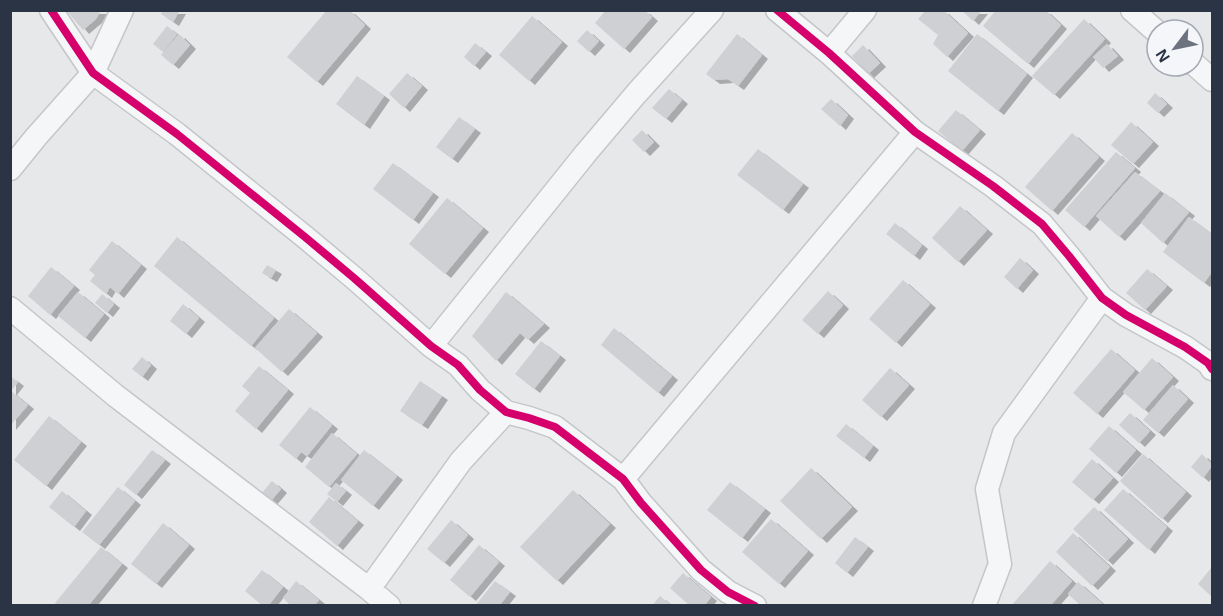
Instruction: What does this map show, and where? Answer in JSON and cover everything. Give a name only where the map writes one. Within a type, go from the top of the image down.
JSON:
[{"type":"street","points":[[51,10],[93,73],[177,134],[305,237],[431,346],[458,365],[480,390],[506,412],[555,427],[623,479],[641,503],[701,570],[728,592],[756,606]]},
{"type":"street","points":[[10,169],[93,73],[122,10]]},
{"type":"street","points":[[431,346],[586,153],[712,10]]},
{"type":"street","points":[[777,10],[829,53],[915,132],[993,186],[1042,224],[1102,298],[1126,315],[1185,347],[1208,363],[1212,369]]},
{"type":"street","points":[[829,53],[865,10]]},
{"type":"street","points":[[1132,10],[1145,21]]},
{"type":"street","points":[[623,479],[915,132]]},
{"type":"street","points":[[984,606],[1000,564],[987,489],[1004,433],[1102,298]]},
{"type":"street","points":[[10,308],[116,396],[369,589],[388,606]]},
{"type":"street","points":[[369,589],[460,461],[506,412]]},
{"type":"building","points":[[66,10],[101,10],[96,19],[83,30]]},
{"type":"building","points":[[163,10],[180,10],[173,22],[161,14]]},
{"type":"building","points":[[327,10],[349,10],[365,25],[317,82],[287,57]]},
{"type":"building","points":[[606,10],[644,10],[652,17],[624,49],[595,23]]},
{"type":"building","points":[[926,10],[943,10],[968,33],[947,57],[933,44],[938,35],[918,19]]},
{"type":"building","points":[[961,10],[982,10],[973,21]]},
{"type":"building","points":[[996,10],[1045,10],[1061,25],[1028,64],[983,26]]},
{"type":"building","points":[[532,16],[562,42],[529,81],[499,55]]},
{"type":"building","points":[[1084,19],[1105,39],[1054,95],[1032,76]]},
{"type":"building","points":[[167,26],[177,34],[163,52],[153,44]]},
{"type":"building","points":[[587,30],[599,41],[589,52],[577,41]]},
{"type":"building","points":[[179,34],[190,45],[173,65],[161,55]]},
{"type":"building","points":[[737,34],[762,55],[738,86],[728,79],[714,80],[706,74]]},
{"type":"building","points":[[977,34],[1027,74],[998,111],[948,71]]},
{"type":"building","points":[[475,43],[486,52],[474,66],[464,57]]},
{"type":"building","points":[[1107,44],[1118,56],[1103,68],[1093,57]]},
{"type":"building","points":[[863,45],[880,63],[868,74],[852,56]]},
{"type":"building","points":[[407,73],[422,86],[404,108],[389,94]]},
{"type":"building","points":[[357,76],[384,96],[364,125],[336,104]]},
{"type":"building","points":[[669,89],[682,100],[666,119],[652,108]]},
{"type":"building","points":[[1155,93],[1167,104],[1158,113],[1147,103]]},
{"type":"building","points":[[831,99],[848,115],[840,126],[821,109]]},
{"type":"building","points":[[956,110],[980,130],[962,151],[938,131]]},
{"type":"building","points":[[459,117],[475,129],[452,159],[436,147]]},
{"type":"building","points":[[1131,122],[1153,142],[1133,164],[1111,145]]},
{"type":"building","points":[[642,130],[654,142],[644,152],[632,140]]},
{"type":"building","points":[[1072,133],[1099,157],[1052,211],[1025,187]]},
{"type":"building","points":[[758,149],[803,184],[783,210],[737,175]]},
{"type":"building","points":[[1116,152],[1135,168],[1084,227],[1065,210]]},
{"type":"building","points":[[393,163],[433,193],[413,220],[373,189]]},
{"type":"building","points":[[1135,172],[1160,191],[1119,237],[1096,216]]},
{"type":"building","points":[[1165,193],[1189,212],[1163,243],[1141,223]]},
{"type":"building","points":[[447,198],[483,228],[445,274],[409,244]]},
{"type":"building","points":[[960,206],[987,230],[958,262],[932,238]]},
{"type":"building","points":[[1189,217],[1212,234],[1212,272],[1204,283],[1163,252]]},
{"type":"building","points":[[895,223],[922,245],[914,256],[886,234]]},
{"type":"building","points":[[177,237],[274,318],[251,346],[154,266]]},
{"type":"building","points":[[112,241],[141,265],[118,294],[110,287],[106,294],[90,281],[95,275],[89,270]]},
{"type":"building","points":[[1020,258],[1033,270],[1017,289],[1004,277]]},
{"type":"building","points":[[267,265],[276,270],[271,278],[262,273]]},
{"type":"building","points":[[51,267],[74,286],[50,315],[28,296]]},
{"type":"building","points":[[1147,269],[1167,286],[1145,310],[1126,293]]},
{"type":"building","points":[[903,280],[930,304],[896,343],[869,319]]},
{"type":"building","points":[[828,291],[843,305],[818,334],[802,320]]},
{"type":"building","points":[[78,292],[104,314],[85,338],[58,316]]},
{"type":"building","points":[[506,292],[544,324],[528,340],[520,333],[496,361],[472,336]]},
{"type":"building","points":[[102,294],[114,304],[107,313],[95,303]]},
{"type":"building","points":[[183,304],[199,318],[186,334],[170,321]]},
{"type":"building","points":[[289,309],[317,333],[282,372],[255,348]]},
{"type":"building","points":[[614,328],[672,376],[658,393],[601,345]]},
{"type":"building","points":[[541,341],[560,356],[534,389],[515,374]]},
{"type":"building","points":[[1111,349],[1135,370],[1097,414],[1073,393]]},
{"type":"building","points":[[142,357],[151,365],[142,377],[132,369]]},
{"type":"building","points":[[1152,358],[1173,377],[1144,410],[1123,392]]},
{"type":"building","points":[[259,366],[288,390],[256,429],[235,411],[250,393],[242,386]]},
{"type":"building","points":[[890,368],[909,385],[881,417],[862,400]]},
{"type":"building","points":[[10,376],[18,382],[11,391],[28,405],[10,426]]},
{"type":"building","points":[[420,381],[442,396],[422,425],[400,411]]},
{"type":"building","points":[[1173,385],[1188,399],[1158,433],[1143,420]]},
{"type":"building","points":[[310,407],[332,425],[307,456],[301,452],[296,459],[279,445]]},
{"type":"building","points":[[1130,413],[1150,431],[1139,443],[1119,425]]},
{"type":"building","points":[[49,416],[81,442],[46,486],[14,460]]},
{"type":"building","points":[[846,424],[873,446],[864,458],[836,436]]},
{"type":"building","points":[[1109,426],[1136,450],[1116,473],[1089,449]]},
{"type":"building","points":[[332,433],[357,454],[329,487],[305,467]]},
{"type":"building","points":[[152,450],[165,460],[136,495],[124,485]]},
{"type":"building","points":[[364,450],[397,476],[373,506],[341,480]]},
{"type":"building","points":[[1143,454],[1186,492],[1162,519],[1120,481]]},
{"type":"building","points":[[1202,454],[1212,464],[1203,478],[1191,467]]},
{"type":"building","points":[[1092,459],[1113,478],[1093,500],[1072,482]]},
{"type":"building","points":[[811,468],[852,507],[821,539],[780,501]]},
{"type":"building","points":[[272,481],[281,489],[270,502],[261,494]]},
{"type":"building","points":[[730,482],[765,509],[742,538],[707,510]]},
{"type":"building","points":[[336,483],[346,491],[337,502],[327,494]]},
{"type":"building","points":[[118,487],[135,501],[99,545],[82,532]]},
{"type":"building","points":[[1123,489],[1167,527],[1149,550],[1104,510]]},
{"type":"building","points":[[573,490],[610,524],[557,581],[520,547]]},
{"type":"building","points":[[62,491],[86,511],[74,527],[49,507]]},
{"type":"building","points":[[329,497],[358,521],[337,546],[309,522]]},
{"type":"building","points":[[1094,507],[1128,539],[1107,561],[1073,529]]},
{"type":"building","points":[[771,519],[808,551],[779,584],[742,552]]},
{"type":"building","points":[[451,520],[468,535],[444,563],[427,549]]},
{"type":"building","points":[[163,523],[189,545],[156,584],[131,564]]},
{"type":"building","points":[[1073,533],[1110,567],[1092,586],[1056,552]]},
{"type":"building","points":[[855,537],[868,547],[847,573],[835,563]]},
{"type":"building","points":[[479,545],[499,562],[470,597],[450,580]]},
{"type":"building","points":[[101,547],[122,564],[88,606],[58,606],[55,603]]},
{"type":"building","points":[[1050,561],[1072,581],[1050,606],[1011,606]]},
{"type":"building","points":[[1212,567],[1212,597],[1198,584]]},
{"type":"building","points":[[262,570],[283,587],[268,606],[263,606],[245,591]]},
{"type":"building","points":[[683,573],[711,597],[704,606],[690,606],[670,588]]},
{"type":"building","points":[[296,581],[319,600],[314,606],[291,606],[283,598]]},
{"type":"building","points":[[495,581],[510,592],[499,606],[475,606]]},
{"type":"building","points":[[1078,582],[1105,606],[1081,606],[1068,594]]},
{"type":"building","points":[[660,596],[672,606],[652,606]]},
{"type":"cycle path","points":[[51,10],[93,73],[177,134],[305,237],[431,346],[458,365],[480,390],[506,412],[555,427],[623,479],[641,503],[701,570],[728,592],[755,606]]},
{"type":"cycle path","points":[[777,10],[829,53],[915,132],[993,186],[1042,224],[1102,298],[1126,315],[1185,347],[1208,363],[1212,369]]}]
